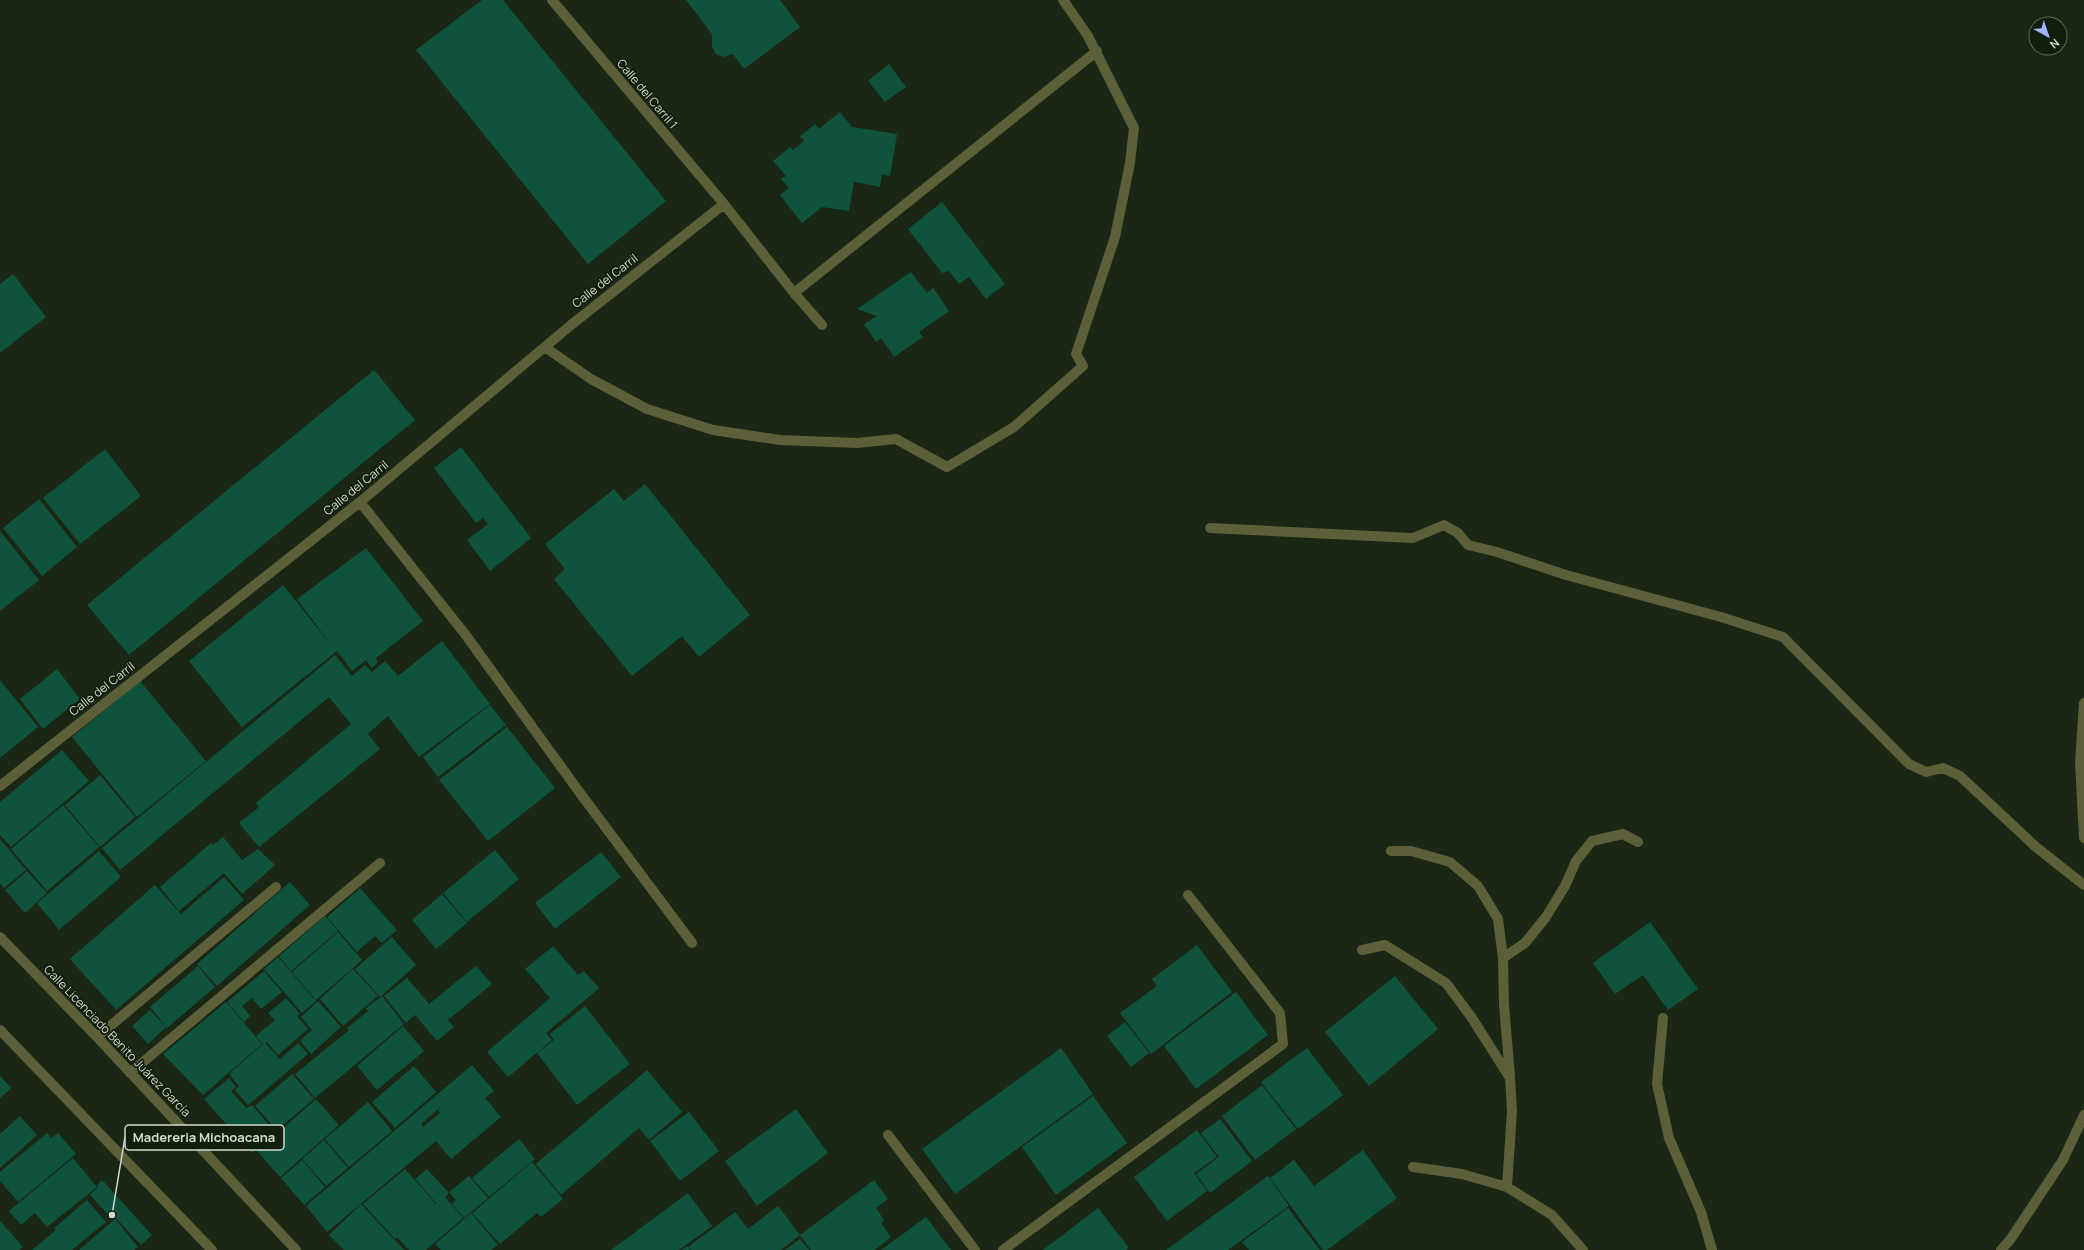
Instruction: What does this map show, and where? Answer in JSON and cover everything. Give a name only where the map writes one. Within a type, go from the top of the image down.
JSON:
[{"type":"street","name":"Calle del Carril 1","points":[[552,0],[724,204],[794,293],[822,325]]},
{"type":"street","points":[[546,348],[591,379],[647,410],[713,430],[780,440],[857,444],[896,439],[947,467],[1014,427],[1083,366],[1076,354],[1115,237],[1130,163],[1134,128],[1097,51],[1063,0]]},
{"type":"street","points":[[794,293],[1097,51]]},
{"type":"street","name":"Calle del Carril","points":[[0,786],[360,502],[546,348],[571,325],[724,204]]},
{"type":"street","points":[[360,502],[465,634],[580,793],[692,943]]},
{"type":"street","points":[[1210,528],[1413,538],[1444,525],[1458,534],[1468,545],[1497,552],[1566,575],[1721,617],[1783,637],[1910,764],[1926,772],[1943,768],[1960,776],[2036,847],[2084,885]]},
{"type":"street","points":[[2084,703],[2080,762],[2084,838]]},
{"type":"street","points":[[1503,958],[1525,943],[1546,917],[1565,886],[1576,861],[1592,841],[1623,834],[1638,842]]},
{"type":"street","points":[[1391,851],[1411,851],[1450,862],[1478,886],[1498,919],[1503,958],[1504,1005],[1512,1111],[1507,1187]]},
{"type":"street","points":[[130,1073],[380,863]]},
{"type":"street","points":[[97,1037],[276,887]]},
{"type":"street","points":[[1003,1250],[1283,1044],[1280,1013],[1188,895]]},
{"type":"street","name":"Calle Licenciado Benito Juárez García","points":[[0,937],[97,1037],[296,1250]]},
{"type":"street","points":[[1362,950],[1385,945],[1446,983],[1472,1018],[1510,1078]]},
{"type":"street","points":[[1663,1018],[1657,1084],[1669,1138],[1701,1212],[1712,1250]]},
{"type":"street","points":[[0,1030],[212,1250]]},
{"type":"street","points":[[2001,1250],[2010,1240],[2063,1160],[2084,1115]]},
{"type":"street","points":[[888,1135],[975,1250]]},
{"type":"street","points":[[1413,1167],[1462,1174],[1507,1187],[1552,1215],[1583,1250]]},
{"type":"building","points":[[482,0],[503,0],[666,201],[588,264],[416,50]]},
{"type":"building","points":[[686,0],[780,0],[800,27],[744,69],[733,54],[723,57],[716,54],[712,47],[712,34]]},
{"type":"building","points":[[889,64],[906,87],[885,102],[868,81]]},
{"type":"building","points":[[840,112],[852,127],[897,134],[890,176],[882,174],[880,187],[854,182],[849,211],[822,207],[802,223],[780,195],[789,188],[781,179],[786,176],[773,161],[790,147],[793,150],[804,141],[800,136],[815,124],[819,129]]},
{"type":"building","points":[[942,202],[1005,284],[986,299],[969,277],[959,284],[949,271],[942,273],[908,229]]},
{"type":"building","points":[[911,272],[927,293],[933,288],[949,311],[919,332],[923,337],[894,357],[881,338],[876,342],[864,324],[877,316],[857,309]]},
{"type":"building","points":[[13,274],[46,317],[0,353],[0,284]]},
{"type":"building","points":[[374,370],[415,420],[129,655],[87,605]]},
{"type":"building","points":[[461,447],[531,538],[490,571],[467,540],[488,524],[483,518],[476,523],[434,468]]},
{"type":"building","points":[[105,449],[141,496],[80,544],[43,498]]},
{"type":"building","points":[[645,484],[750,615],[699,657],[682,636],[632,676],[554,579],[565,569],[545,544],[614,489],[624,501]]},
{"type":"building","points":[[39,499],[77,547],[42,576],[3,528]]},
{"type":"building","points":[[0,531],[39,580],[0,611]]},
{"type":"building","points":[[366,548],[423,621],[376,658],[378,662],[372,668],[366,660],[352,671],[337,651],[242,727],[189,661],[283,585],[331,645],[297,599]]},
{"type":"building","points":[[442,641],[490,704],[419,757],[388,716],[368,734],[380,749],[259,847],[239,823],[259,807],[256,803],[351,724],[329,697],[120,870],[102,848],[335,655],[352,676],[365,665],[372,672],[385,661],[398,676]]},
{"type":"building","points":[[57,669],[80,699],[43,729],[20,699]]},
{"type":"building","points":[[0,680],[38,727],[0,758]]},
{"type":"building","points":[[140,681],[206,761],[137,817],[72,737]]},
{"type":"building","points":[[490,705],[506,725],[438,777],[423,757]]},
{"type":"building","points":[[507,727],[555,788],[488,841],[439,780]]},
{"type":"building","points":[[62,750],[89,781],[11,847],[0,835],[0,802]]},
{"type":"building","points":[[100,775],[135,817],[100,847],[65,805]]},
{"type":"building","points":[[63,805],[99,847],[47,891],[11,849]]},
{"type":"building","points":[[223,837],[242,860],[258,849],[275,865],[242,894],[224,873],[179,911],[160,887],[211,843],[213,845]]},
{"type":"building","points":[[0,839],[26,870],[4,888],[0,883]]},
{"type":"building","points":[[495,850],[519,879],[467,922],[443,893]]},
{"type":"building","points":[[99,851],[121,877],[59,930],[37,903]]},
{"type":"building","points":[[601,852],[621,877],[555,929],[535,903]]},
{"type":"building","points":[[27,871],[47,893],[25,913],[5,890]]},
{"type":"building","points":[[224,877],[244,900],[116,1010],[70,959],[155,885],[181,914]]},
{"type":"building","points":[[290,882],[310,905],[217,986],[197,964]]},
{"type":"building","points":[[360,888],[397,930],[382,943],[375,936],[357,952],[327,917]]},
{"type":"building","points":[[442,894],[467,923],[436,949],[412,920]]},
{"type":"building","points":[[325,916],[338,931],[291,971],[279,956]]},
{"type":"building","points":[[1650,922],[1698,989],[1668,1010],[1643,975],[1615,994],[1593,963]]},
{"type":"building","points":[[338,932],[362,960],[316,1000],[292,972]]},
{"type":"building","points":[[392,937],[416,965],[380,997],[355,969]]},
{"type":"building","points":[[1197,945],[1232,992],[1151,1054],[1120,1013],[1157,986],[1152,979]]},
{"type":"building","points":[[553,946],[578,975],[584,971],[599,988],[546,1033],[552,1040],[508,1077],[487,1052],[550,998],[525,969]]},
{"type":"building","points":[[278,957],[316,1001],[302,1013],[264,969]]},
{"type":"building","points":[[198,966],[215,987],[167,1028],[150,1007]]},
{"type":"building","points":[[476,966],[492,984],[448,1020],[454,1027],[437,1041],[415,1015],[406,1023],[384,996],[407,978],[429,1004]]},
{"type":"building","points":[[353,969],[378,996],[343,1026],[320,999]]},
{"type":"building","points":[[264,971],[282,992],[261,1009],[252,998],[242,1006],[250,1016],[244,1022],[227,1002]]},
{"type":"building","points":[[1395,976],[1438,1029],[1369,1086],[1325,1032]]},
{"type":"building","points":[[1236,992],[1268,1035],[1196,1089],[1164,1046]]},
{"type":"building","points":[[382,996],[404,1024],[315,1098],[295,1074],[349,1030],[347,1028],[368,1011],[366,1008]]},
{"type":"building","points":[[286,998],[300,1014],[297,1016],[308,1029],[278,1055],[267,1042],[265,1043],[280,1059],[298,1043],[308,1054],[248,1105],[235,1090],[239,1086],[229,1074],[263,1044],[256,1036],[275,1020],[268,1013]]},
{"type":"building","points":[[318,1001],[341,1027],[311,1054],[300,1041],[312,1030],[301,1017]]},
{"type":"building","points":[[226,1002],[262,1044],[203,1095],[163,1054]]},
{"type":"building","points":[[585,1006],[630,1064],[577,1105],[537,1053],[554,1040],[550,1034]]},
{"type":"building","points":[[150,1010],[166,1027],[148,1044],[132,1026]]},
{"type":"building","points":[[1125,1022],[1149,1053],[1131,1067],[1107,1036]]},
{"type":"building","points":[[403,1026],[424,1051],[377,1090],[357,1066]]},
{"type":"building","points":[[1061,1048],[1093,1094],[955,1194],[922,1149]]},
{"type":"building","points":[[1307,1048],[1343,1095],[1298,1129],[1261,1082]]},
{"type":"building","points":[[472,1065],[494,1091],[485,1098],[501,1117],[451,1159],[436,1141],[327,1232],[306,1206]],"holes":[[[444,1104],[438,1110],[440,1113],[423,1127],[421,1124]]]},
{"type":"building","points":[[414,1066],[436,1092],[395,1128],[372,1102]]},
{"type":"building","points":[[647,1070],[682,1112],[649,1140],[639,1128],[561,1195],[536,1164]]},
{"type":"building","points":[[292,1074],[314,1099],[277,1130],[255,1106]]},
{"type":"building","points":[[0,1076],[11,1088],[0,1098]]},
{"type":"building","points":[[229,1078],[236,1087],[231,1091],[246,1108],[252,1105],[275,1132],[252,1153],[204,1099]]},
{"type":"building","points":[[1262,1085],[1296,1129],[1255,1160],[1222,1116]]},
{"type":"building","points":[[1093,1096],[1127,1143],[1056,1195],[1022,1147]]},
{"type":"building","points":[[316,1099],[339,1125],[280,1177],[257,1151]]},
{"type":"building","points":[[368,1102],[392,1131],[349,1167],[325,1139]]},
{"type":"building","points":[[796,1109],[828,1153],[757,1206],[725,1161]]},
{"type":"building","points":[[689,1112],[719,1151],[680,1181],[650,1141]]},
{"type":"building","points":[[20,1116],[37,1135],[0,1168],[0,1134]]},
{"type":"building","points":[[1220,1119],[1252,1161],[1210,1193],[1196,1174],[1220,1156],[1218,1156],[1201,1133]]},
{"type":"building","points":[[1197,1130],[1217,1157],[1194,1173],[1207,1191],[1167,1221],[1134,1177]]},
{"type":"building","points":[[47,1133],[51,1138],[58,1133],[76,1154],[18,1202],[0,1181],[0,1172]]},
{"type":"building","points":[[519,1139],[535,1159],[489,1197],[472,1178]]},
{"type":"building","points":[[324,1140],[348,1168],[326,1186],[302,1159]]},
{"type":"building","points":[[1363,1150],[1397,1198],[1327,1250],[1323,1250],[1270,1178],[1294,1160],[1314,1186]]},
{"type":"building","points":[[73,1158],[97,1187],[47,1227],[35,1213],[21,1225],[9,1211]]},
{"type":"building","points":[[302,1160],[325,1187],[304,1205],[281,1178]]},
{"type":"building","points":[[532,1162],[563,1199],[541,1217],[537,1213],[500,1244],[472,1213]]},
{"type":"building","points":[[405,1169],[435,1203],[432,1207],[436,1203],[415,1179],[427,1169],[449,1193],[445,1197],[463,1218],[426,1250],[409,1250],[397,1237],[395,1239],[363,1204]]},
{"type":"building","points":[[469,1176],[488,1198],[464,1218],[452,1204],[456,1200],[449,1192]]},
{"type":"building","points":[[1268,1176],[1289,1206],[1228,1250],[1166,1250]]},
{"type":"building","points":[[102,1180],[152,1235],[141,1245],[115,1217],[112,1219],[90,1195],[98,1187],[97,1185]]},
{"type":"building","points":[[874,1180],[888,1199],[876,1208],[884,1220],[881,1223],[891,1237],[875,1250],[811,1250],[800,1235]]},
{"type":"building","points":[[688,1193],[712,1226],[679,1250],[611,1250]]},
{"type":"building","points":[[87,1200],[106,1222],[72,1250],[32,1250],[56,1230],[54,1228]]},
{"type":"building","points":[[361,1204],[404,1250],[344,1250],[329,1235]]},
{"type":"building","points":[[778,1206],[800,1235],[781,1250],[691,1250],[688,1247],[735,1212],[748,1229]]},
{"type":"building","points":[[1098,1208],[1129,1248],[1126,1250],[1043,1250]]},
{"type":"building","points":[[1288,1208],[1320,1250],[1249,1250],[1242,1242]]},
{"type":"building","points":[[471,1213],[498,1245],[491,1250],[441,1250],[435,1244]]},
{"type":"building","points":[[926,1217],[951,1250],[881,1250]]},
{"type":"building","points":[[115,1219],[138,1247],[134,1250],[79,1250]]},
{"type":"building","points":[[0,1221],[23,1247],[19,1250],[0,1250]]},
{"type":"building","points":[[800,1239],[809,1250],[785,1250]]},
{"type":"building","points":[[687,1246],[690,1250],[682,1250]]},
{"type":"place","name":"Madereria Michoacana","points":[[112,1215]]}]
